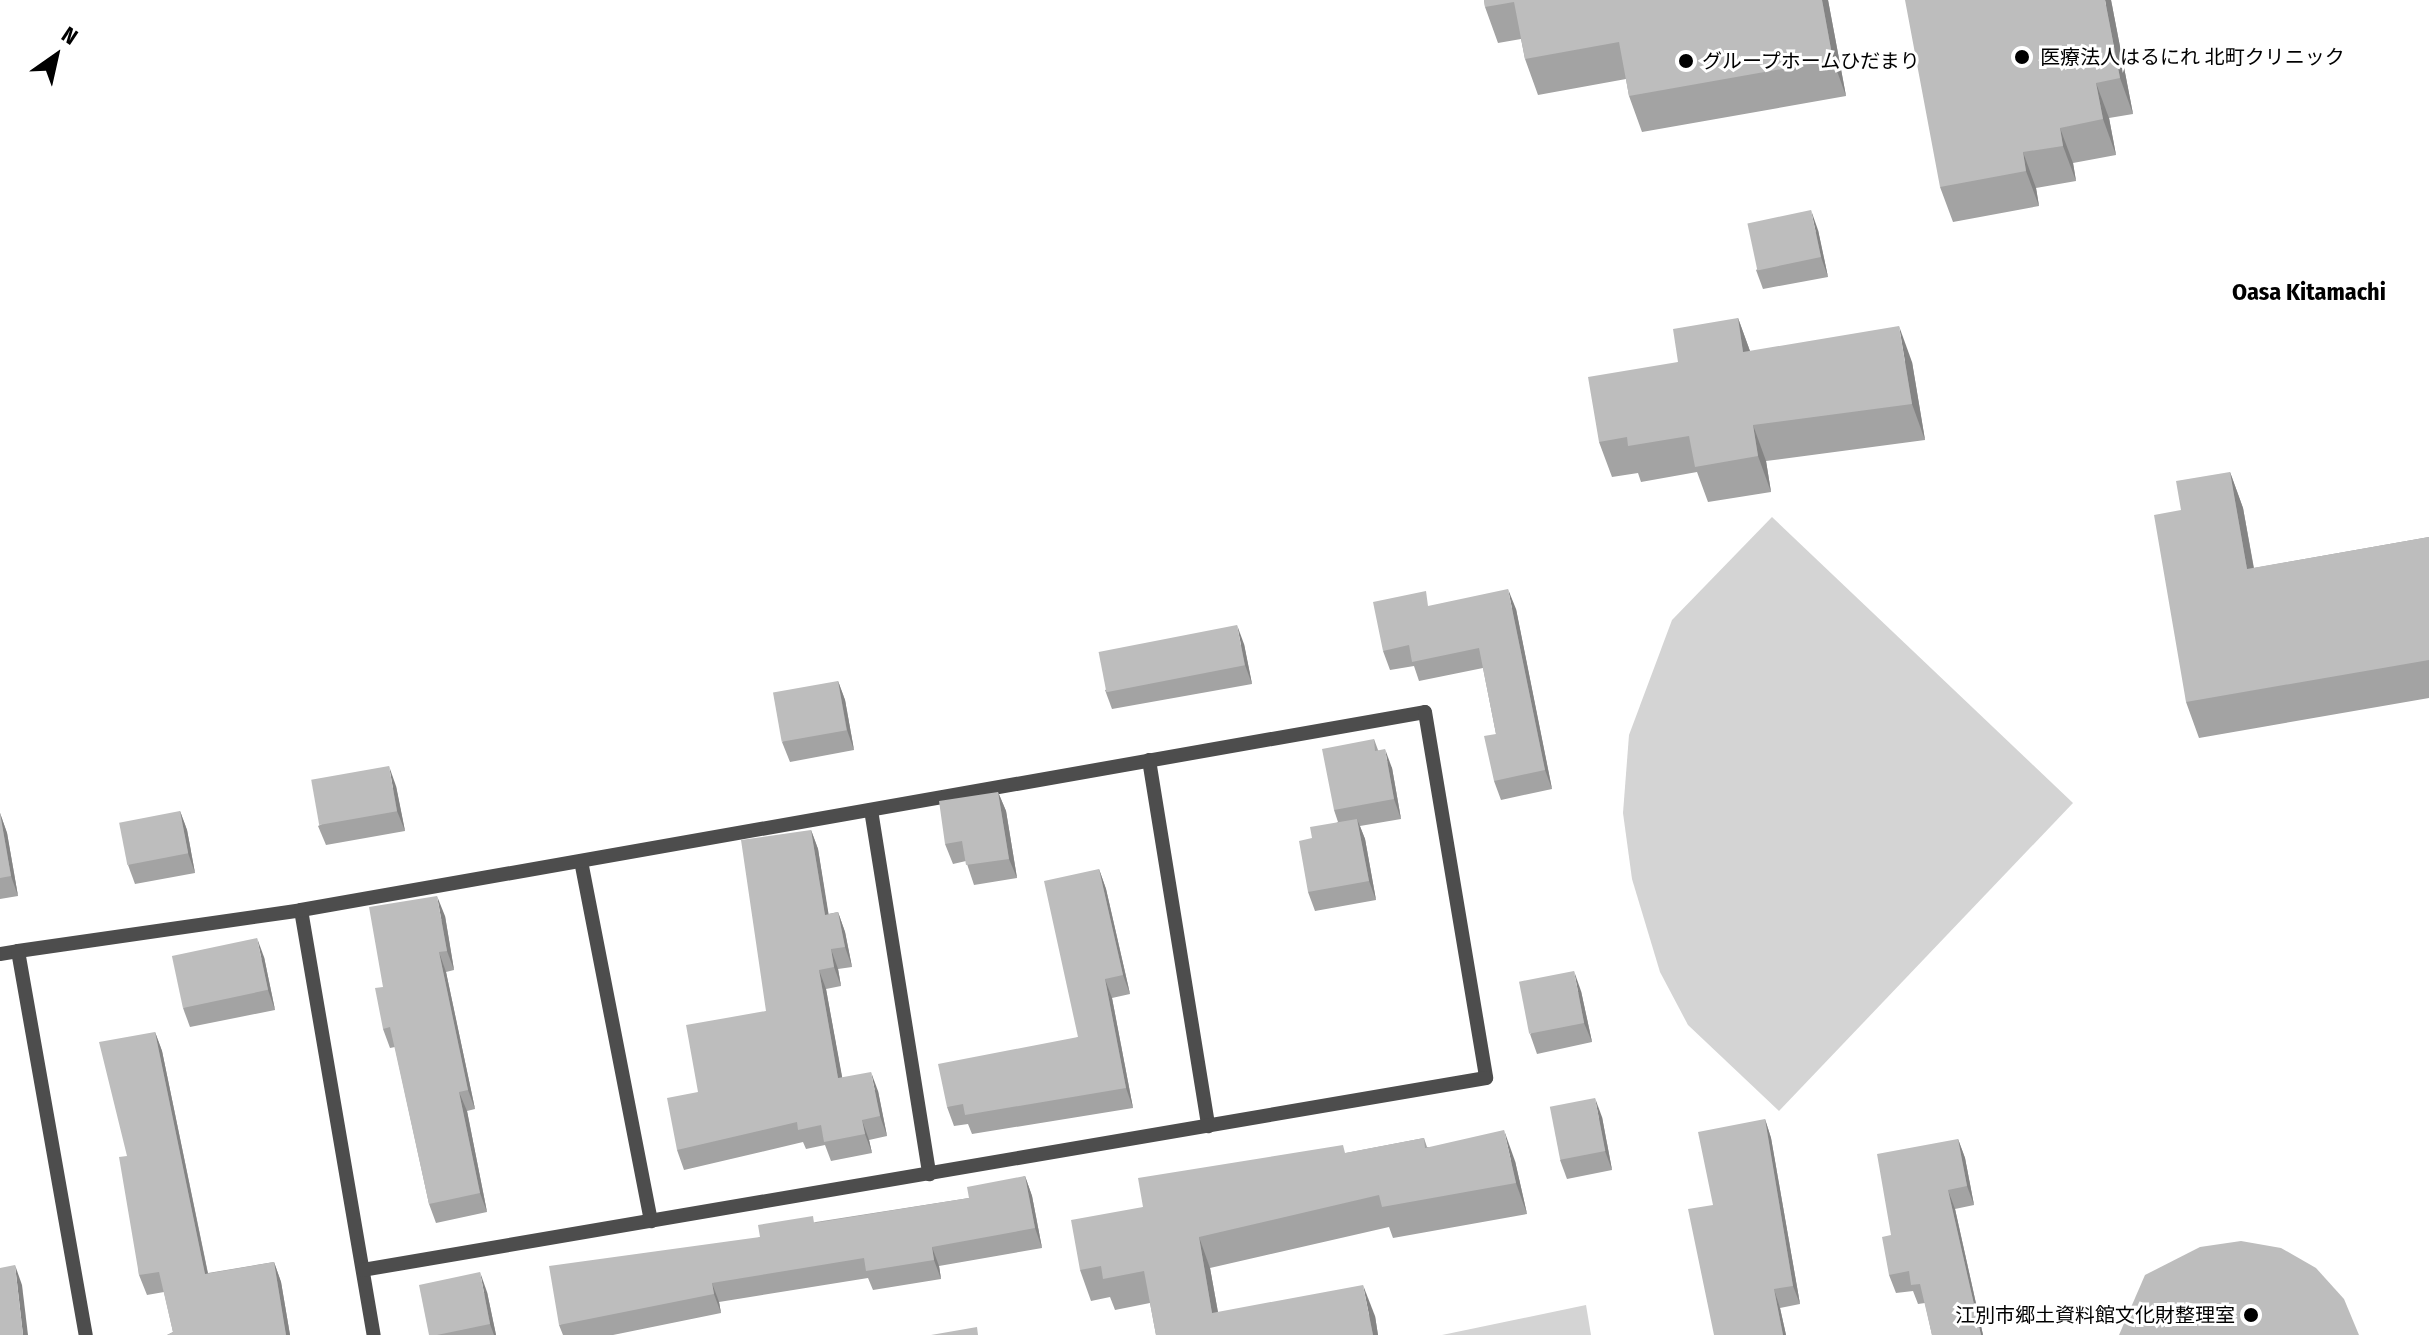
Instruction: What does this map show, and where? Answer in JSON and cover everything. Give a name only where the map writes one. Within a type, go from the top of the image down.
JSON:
[{"type":"street","points":[[0,954],[301,910],[1425,712],[1486,1078],[363,1270]]},
{"type":"street","points":[[1149,760],[1208,1126]]},
{"type":"street","points":[[871,810],[929,1174]]},
{"type":"street","points":[[581,861],[651,1221]]},
{"type":"street","points":[[301,910],[374,1335]]},
{"type":"street","points":[[18,951],[86,1335]]},
{"type":"shaded area","points":[[1772,517],[2073,803],[1779,1111],[1688,1025],[1660,972],[1632,879],[1623,813],[1629,735],[1672,620]]},
{"type":"shaded area","points":[[1586,1305],[1591,1335],[1442,1335]]},
{"type":"building","name":"グループホームひだまり","points":[[1484,0],[1822,0],[1833,60],[1629,96],[1619,42],[1525,59],[1514,2],[1485,7]]},
{"type":"building","name":"医療法人はるにれ 北町クリニック","points":[[1905,0],[2105,0],[2120,78],[2096,83],[2103,119],[2060,128],[2063,146],[2023,152],[2026,171],[1940,187]]},
{"type":"building","points":[[1811,210],[1821,257],[1757,270],[1747,224]]},
{"type":"building","points":[[1738,318],[1743,352],[1899,326],[1912,404],[1753,425],[1758,456],[1695,467],[1689,436],[1628,446],[1627,437],[1599,442],[1588,377],[1678,362],[1673,329]]},
{"type":"building","points":[[2230,472],[2247,569],[2429,537],[2429,660],[2186,702],[2154,515],[2181,510],[2176,481]]},
{"type":"building","points":[[1508,589],[1545,770],[1494,781],[1484,736],[1496,734],[1479,648],[1412,662],[1409,645],[1383,651],[1373,602],[1426,591],[1428,606]]},
{"type":"building","points":[[1237,625],[1245,665],[1106,692],[1099,652]]},
{"type":"building","points":[[838,681],[847,730],[782,742],[773,692]]},
{"type":"building","points":[[1374,739],[1375,751],[1385,749],[1394,799],[1334,810],[1322,749]]},
{"type":"building","points":[[389,766],[397,811],[319,825],[311,780]]},
{"type":"building","points":[[998,792],[1009,859],[966,865],[962,841],[945,844],[939,801]]},
{"type":"building","points":[[180,811],[188,853],[127,865],[119,823]]},
{"type":"building","points":[[0,813],[11,876],[0,878]]},
{"type":"building","points":[[1357,819],[1369,881],[1308,892],[1299,841],[1312,838],[1310,827]]},
{"type":"building","points":[[811,830],[825,915],[838,912],[845,947],[831,949],[834,967],[819,970],[838,1078],[871,1072],[880,1116],[862,1120],[865,1134],[824,1142],[821,1125],[798,1130],[797,1122],[677,1150],[667,1098],[698,1092],[686,1025],[766,1011],[741,840]]},
{"type":"building","points":[[1099,869],[1123,975],[1105,979],[1126,1088],[965,1115],[963,1104],[947,1107],[938,1064],[1078,1037],[1044,881]]},
{"type":"building","points":[[437,896],[447,951],[439,952],[468,1090],[459,1092],[480,1193],[429,1204],[390,1027],[383,1029],[375,988],[383,987],[369,907]]},
{"type":"building","points":[[257,938],[268,990],[183,1008],[172,956]]},
{"type":"building","points":[[1574,971],[1584,1023],[1529,1034],[1519,982]]},
{"type":"building","points":[[155,1032],[205,1274],[274,1262],[286,1335],[167,1335],[173,1332],[159,1272],[139,1275],[119,1157],[127,1156],[99,1042]]},
{"type":"building","points":[[1595,1098],[1605,1151],[1560,1160],[1550,1107]]},
{"type":"building","points":[[1765,1119],[1793,1286],[1774,1289],[1783,1335],[1714,1335],[1688,1209],[1713,1205],[1698,1132]]},
{"type":"building","points":[[1504,1130],[1516,1183],[1382,1207],[1379,1195],[1199,1237],[1212,1313],[1363,1285],[1373,1335],[1156,1335],[1144,1271],[1103,1279],[1101,1266],[1080,1270],[1071,1220],[1143,1207],[1138,1178],[1343,1145],[1345,1153],[1424,1138],[1425,1148]]},
{"type":"building","points":[[1958,1139],[1967,1186],[1948,1190],[1981,1335],[1932,1335],[1920,1284],[1911,1285],[1909,1271],[1889,1275],[1882,1237],[1891,1235],[1877,1154]]},
{"type":"building","points":[[1025,1176],[1035,1228],[932,1247],[934,1260],[866,1271],[864,1258],[712,1283],[714,1294],[559,1325],[549,1266],[760,1237],[758,1225],[813,1216],[814,1223],[969,1198],[967,1187]]},
{"type":"building","points":[[2241,1241],[2281,1248],[2316,1268],[2344,1299],[2359,1335],[2119,1335],[2145,1275],[2200,1247]]},
{"type":"building","points":[[15,1265],[23,1335],[0,1335],[0,1268]]},
{"type":"building","points":[[480,1272],[490,1324],[429,1335],[419,1285]]},
{"type":"building","points":[[977,1327],[978,1335],[931,1335]]},
{"type":"place","name":"医療法人はるにれ 北町クリニック","points":[[2022,57]]},
{"type":"place","name":"グループホームひだまり","points":[[1686,61]]},
{"type":"place","name":"江別市郷土資料館文化財整理室","points":[[2251,1315]]},
{"type":"district","name":"Oasa Kitamachi","points":[[2309,293]]}]
